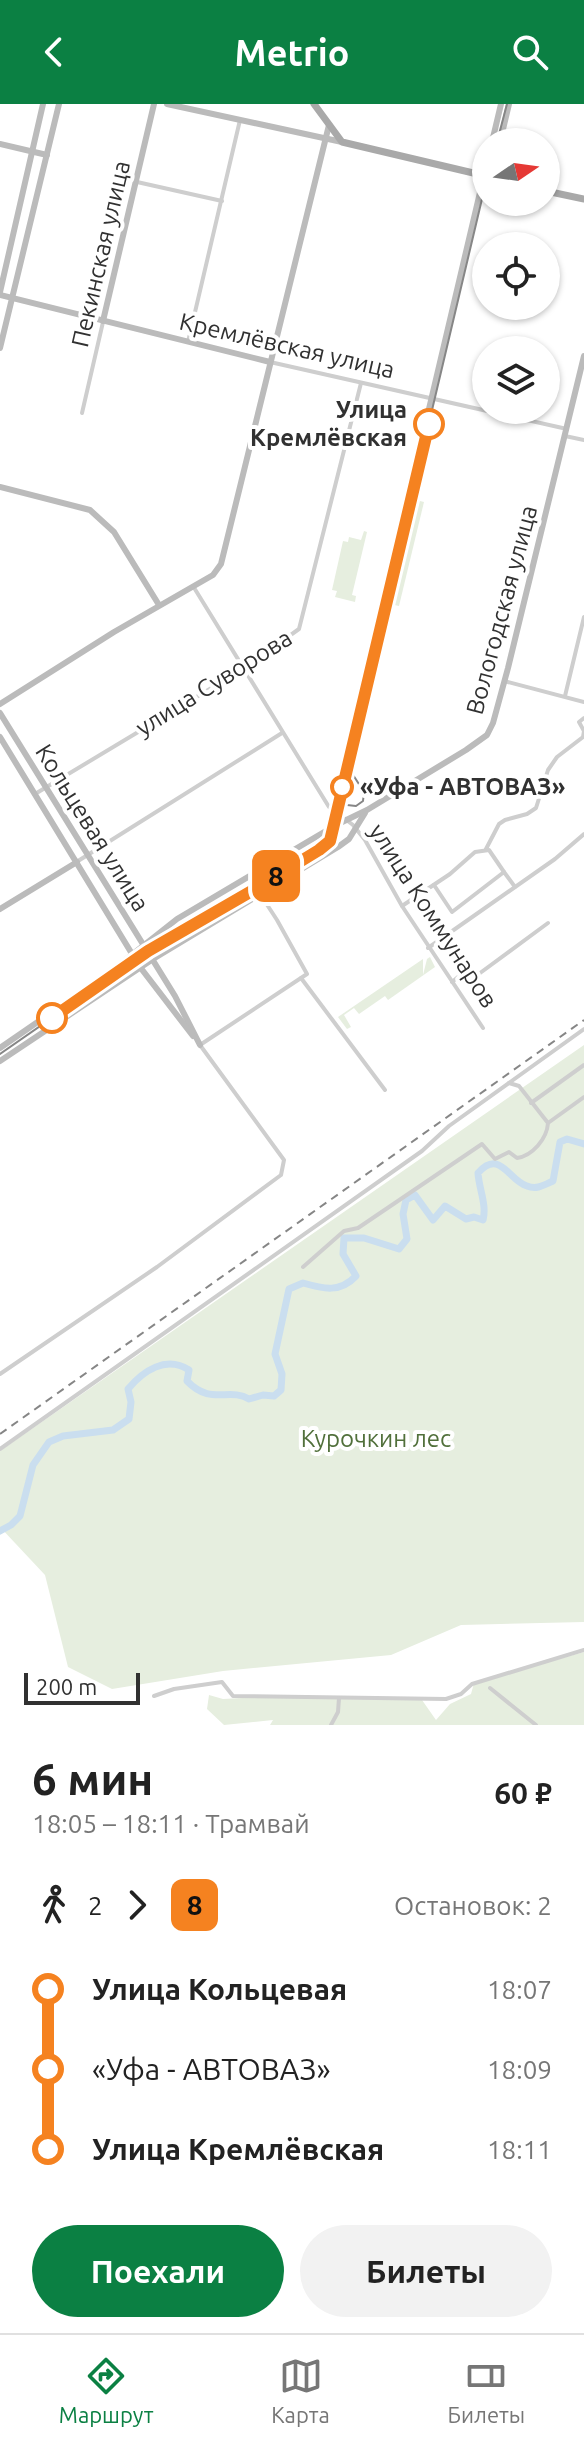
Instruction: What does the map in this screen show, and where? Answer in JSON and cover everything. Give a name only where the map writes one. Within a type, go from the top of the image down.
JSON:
[{"type":"main road","points":[[0,294],[43,104]]},
{"type":"main road","points":[[0,348],[59,104]]},
{"type":"main road","name":"Пекинская улица","points":[[103,321],[154,104]]},
{"type":"main road","points":[[167,104],[472,173]]},
{"type":"main road","points":[[314,104],[342,142]]},
{"type":"main road","points":[[495,128],[501,104]]},
{"type":"main road","points":[[503,128],[509,104]]},
{"type":"main road","points":[[0,704],[213,575],[221,564],[329,125]]},
{"type":"main road","points":[[0,144],[47,155]]},
{"type":"main road","points":[[560,194],[584,199]]},
{"type":"main road","points":[[330,829],[475,216]]},
{"type":"main road","name":"Кремлёвская улица","points":[[0,294],[270,362]]},
{"type":"main road","name":"Вологодская улица","points":[[0,1048],[177,919],[480,741],[493,723],[584,356]]},
{"type":"main road","points":[[0,487],[90,510],[114,532],[159,605]]},
{"type":"main road","name":"Кольцевая улица","points":[[0,713],[144,944],[191,1023],[200,1045]]},
{"type":"main road","name":"Кольцевая улица","points":[[0,737],[140,967],[200,1045]]},
{"type":"main road","name":"Вологодская улица","points":[[0,1061],[140,967],[349,839],[367,810]]},
{"type":"main road","points":[[0,909],[77,862]]},
{"type":"street","points":[[188,342],[240,120]]},
{"type":"street","points":[[137,182],[222,201]]},
{"type":"street","name":"Пекинская улица","points":[[82,413],[103,321]]},
{"type":"street","name":"Кремлёвская улица","points":[[270,362],[431,399],[584,440]]},
{"type":"street","name":"улица Суворова","points":[[35,794],[243,669],[299,629],[361,383]]},
{"type":"street","name":"улица Коммунаров","points":[[193,586],[282,733],[334,812],[356,828],[428,948],[483,1028]]},
{"type":"street","points":[[565,697],[584,617]]},
{"type":"street","points":[[504,681],[584,702]]},
{"type":"street","points":[[486,849],[499,824],[536,808],[548,770],[557,757],[583,737],[584,731],[579,722],[584,718]]},
{"type":"street","points":[[77,862],[282,733]]},
{"type":"street","points":[[428,948],[584,834]]},
{"type":"street","points":[[402,906],[475,852],[486,849],[491,851],[515,887]]},
{"type":"street","points":[[434,885],[452,912],[504,872]]},
{"type":"street","points":[[200,1045],[307,974],[249,877]]},
{"type":"street","points":[[452,982],[470,967],[476,976],[548,923]]},
{"type":"street","points":[[301,978],[385,1090]]},
{"type":"street","points":[[0,1449],[422,1151],[449,1126],[584,1029]]},
{"type":"street","name":"Кольцевая улица","points":[[0,1374],[157,1267],[281,1175],[284,1160],[200,1045]]},
{"type":"street","points":[[531,1103],[584,1065]]},
{"type":"street","points":[[509,1083],[519,1086],[548,1123]]},
{"type":"street","points":[[303,1267],[344,1231],[358,1228],[482,1144],[495,1159],[509,1152],[517,1158],[525,1156],[542,1140],[548,1123],[584,1097]]},
{"type":"street","points":[[154,1696],[174,1689],[222,1682],[233,1696],[446,1699],[461,1694],[472,1684],[584,1650]]},
{"type":"street","points":[[490,1688],[536,1725]]},
{"type":"street","points":[[331,1725],[338,1712],[339,1698]]},
{"type":"green space","points":[[416,500],[424,502],[399,606],[390,604]]},
{"type":"green space","points":[[364,531],[367,532],[352,595],[356,596],[355,602],[335,597],[337,591],[332,590],[343,541],[348,542],[349,537],[361,540]]},
{"type":"green space","points":[[430,957],[435,967],[388,1000],[385,996],[359,1014],[354,1008],[344,1015],[351,1027],[347,1029],[338,1017],[423,959],[423,975]]},
{"type":"green space","name":"Курочкин лес","points":[[584,1045],[584,1622],[461,1625],[391,1655],[223,1671],[112,1689],[68,1667],[45,1575],[0,1527],[0,1451]]},
{"type":"green space","points":[[584,1652],[584,1725],[270,1725],[273,1720],[224,1725],[207,1709],[209,1695],[223,1699],[280,1696],[422,1700],[436,1720],[450,1704],[471,1694],[474,1683]]},
{"type":"waterway","points":[[0,1531],[20,1516],[33,1465],[49,1442],[63,1436],[113,1430],[129,1419],[131,1402],[128,1389],[156,1367],[172,1364],[189,1370],[187,1381],[212,1395],[249,1399],[274,1396],[281,1390],[282,1374],[275,1354],[289,1289],[303,1283],[325,1288],[338,1287],[356,1276],[343,1254],[344,1238],[364,1238],[399,1249],[407,1239],[403,1214],[406,1200],[415,1195],[433,1220],[445,1206],[466,1219],[474,1217],[483,1220],[478,1173],[486,1166],[498,1165],[521,1183],[537,1187],[553,1181],[560,1142],[567,1139],[584,1144]]},
{"type":"tram line","points":[[501,128],[507,104]]},
{"type":"tram line","points":[[0,1054],[148,951],[257,888],[330,841],[478,216]]},
{"type":"tram line","name":"8","points":[[52,1018],[148,951],[257,888],[330,841],[429,424]]},
{"type":"tram line","points":[[341,791],[342,800],[347,805],[356,806],[363,801],[364,792],[348,767]]},
{"type":"railway","points":[[0,1434],[584,1020]]},
{"type":"place","name":"Улица Кремлёвская","points":[[429,424]]},
{"type":"place","name":"«Уфа - АВТОВАЗ»","points":[[342,787]]}]
